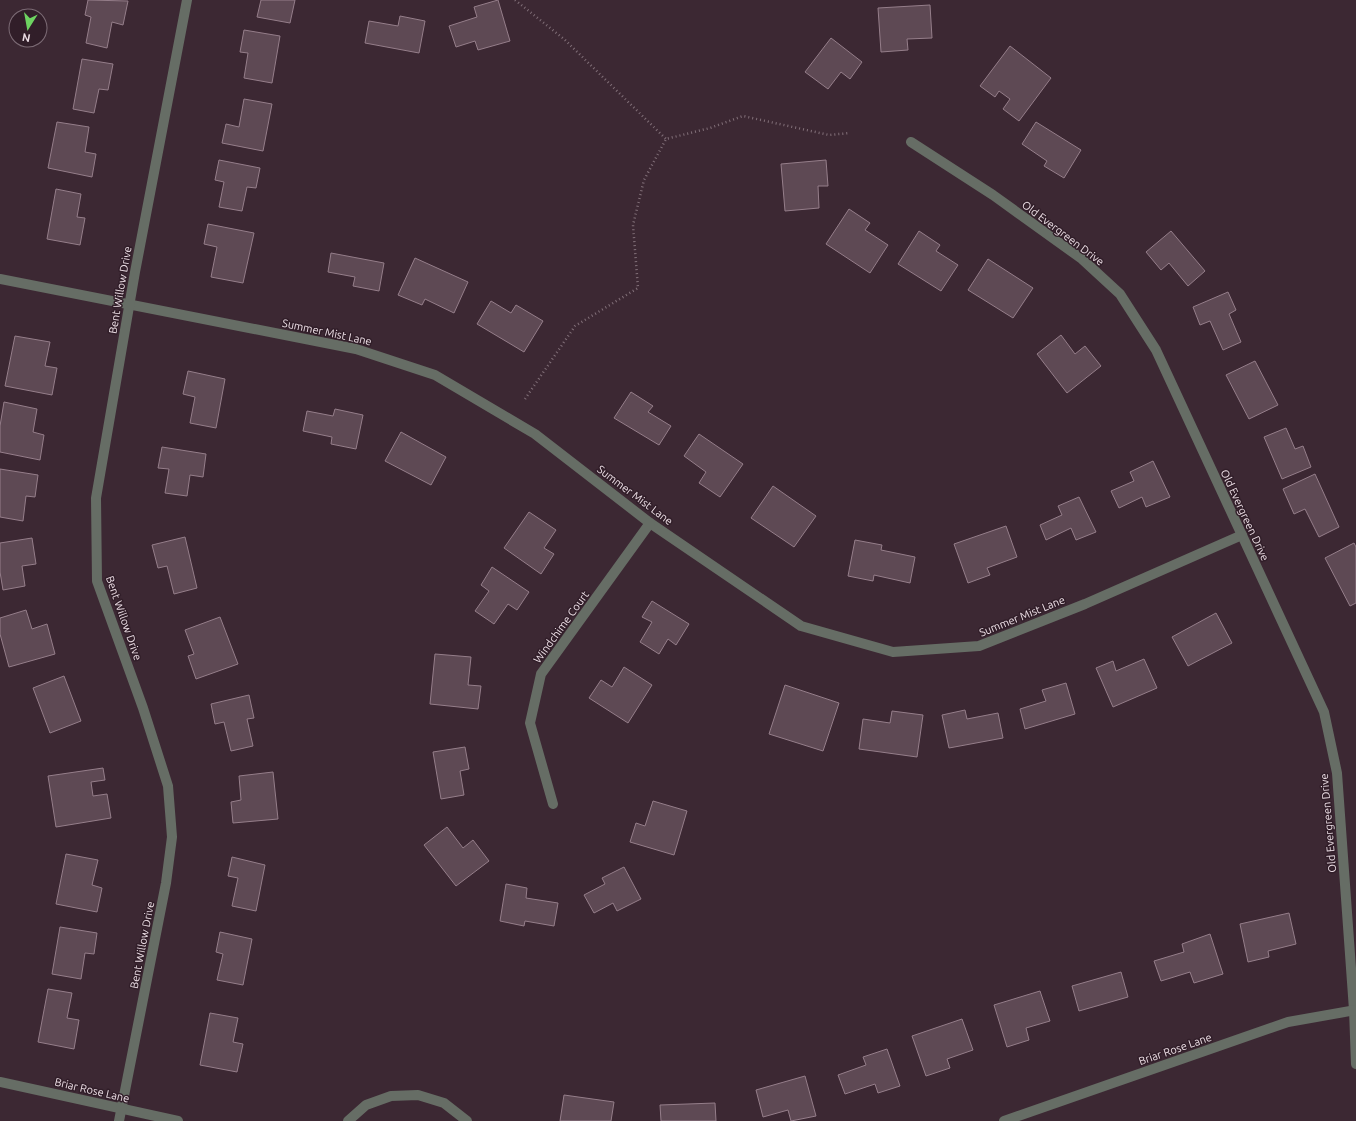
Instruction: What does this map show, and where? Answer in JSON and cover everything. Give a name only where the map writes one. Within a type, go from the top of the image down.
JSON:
[{"type":"street","name":"Bent Willow Drive","points":[[119,1121],[166,883],[172,837],[168,786],[143,708],[97,581],[96,498],[129,304],[187,0]]},
{"type":"street","name":"Old Evergreen Drive","points":[[912,142],[993,195],[1082,259],[1120,294],[1156,350],[1324,712],[1337,773],[1355,1010],[1356,1064]]},
{"type":"street","name":"Summer Mist Lane","points":[[0,279],[356,349],[435,375],[535,434],[650,523],[801,626],[893,652],[979,646],[1085,604],[1242,535]]},
{"type":"street","name":"Windchime Court","points":[[553,804],[530,723],[541,674],[650,523]]},
{"type":"street","name":"Briar Rose Lane","points":[[1004,1121],[1288,1022],[1355,1010]]},
{"type":"street","name":"Briar Rose Lane","points":[[0,1082],[178,1121]]},
{"type":"street","points":[[348,1121],[366,1106],[391,1096],[418,1095],[444,1103],[467,1121]]},
{"type":"path","points":[[516,0],[564,39],[666,139]]},
{"type":"path","points":[[525,399],[575,326],[638,288],[633,225],[644,180],[666,139],[710,128],[743,116],[829,135],[850,133]]},
{"type":"building","points":[[88,0],[128,1],[123,25],[112,22],[107,48],[86,43],[91,17],[85,15]]},
{"type":"building","points":[[261,0],[295,0],[290,23],[257,17]]},
{"type":"building","points":[[498,0],[510,41],[478,50],[475,41],[456,47],[449,26],[477,17],[474,7]]},
{"type":"building","points":[[930,5],[932,38],[907,39],[908,50],[881,52],[878,8]]},
{"type":"building","points":[[400,16],[425,21],[419,53],[365,43],[369,21],[398,26]]},
{"type":"building","points":[[244,30],[280,36],[272,83],[244,78],[248,53],[240,52]]},
{"type":"building","points":[[831,38],[862,62],[850,79],[841,72],[828,89],[805,72]]},
{"type":"building","points":[[1010,46],[1051,78],[1019,121],[1003,109],[1010,99],[999,91],[995,97],[980,86]]},
{"type":"building","points":[[82,59],[113,64],[108,90],[99,89],[94,113],[73,109]]},
{"type":"building","points":[[244,99],[272,104],[263,151],[222,143],[226,124],[239,127]]},
{"type":"building","points":[[57,122],[89,127],[85,152],[96,154],[92,177],[48,168]]},
{"type":"building","points":[[1036,122],[1081,150],[1064,178],[1044,166],[1047,161],[1022,144]]},
{"type":"building","points":[[219,160],[260,168],[256,188],[247,187],[242,211],[219,207],[224,182],[215,180]]},
{"type":"building","points":[[826,160],[828,186],[818,186],[819,208],[785,211],[781,164]]},
{"type":"building","points":[[56,189],[81,194],[77,217],[85,218],[80,245],[47,239]]},
{"type":"building","points":[[849,209],[870,223],[865,230],[888,245],[870,273],[826,244]]},
{"type":"building","points":[[208,224],[254,233],[243,283],[211,277],[217,247],[204,244]]},
{"type":"building","points":[[919,231],[940,245],[936,251],[958,265],[941,291],[898,264]]},
{"type":"building","points":[[1171,231],[1205,271],[1188,286],[1169,263],[1161,270],[1146,252]]},
{"type":"building","points":[[331,253],[384,263],[379,291],[353,286],[355,277],[328,272]]},
{"type":"building","points":[[415,258],[468,282],[454,313],[425,299],[422,305],[398,295]]},
{"type":"building","points":[[988,259],[1033,288],[1013,318],[968,290]]},
{"type":"building","points":[[1228,292],[1236,310],[1229,314],[1241,342],[1223,350],[1210,321],[1200,325],[1193,307]]},
{"type":"building","points":[[491,301],[511,313],[516,305],[543,321],[524,352],[477,324]]},
{"type":"building","points":[[1061,335],[1075,354],[1085,346],[1101,366],[1067,393],[1037,354]]},
{"type":"building","points":[[15,336],[50,342],[45,366],[57,368],[52,395],[5,386]]},
{"type":"building","points":[[1255,361],[1278,405],[1249,419],[1226,375]]},
{"type":"building","points":[[188,371],[225,379],[216,428],[190,423],[195,397],[183,394]]},
{"type":"building","points":[[631,392],[653,406],[648,412],[671,426],[659,445],[614,418]]},
{"type":"building","points":[[4,402],[37,409],[33,432],[44,435],[40,460],[0,452],[0,426]]},
{"type":"building","points":[[335,409],[363,415],[356,449],[331,444],[332,437],[303,431],[307,411],[333,416]]},
{"type":"building","points":[[1286,428],[1295,449],[1303,446],[1311,467],[1282,479],[1264,437]]},
{"type":"building","points":[[401,432],[446,457],[431,485],[385,461]]},
{"type":"building","points":[[699,434],[743,464],[720,497],[699,483],[706,472],[684,456]]},
{"type":"building","points":[[162,447],[206,454],[203,477],[190,475],[187,496],[165,493],[169,469],[158,468]]},
{"type":"building","points":[[1153,461],[1170,497],[1146,507],[1142,497],[1119,508],[1111,491],[1134,481],[1130,472]]},
{"type":"building","points":[[0,469],[38,475],[35,497],[26,496],[23,521],[0,517]]},
{"type":"building","points":[[1315,474],[1339,527],[1319,537],[1305,509],[1294,514],[1283,489]]},
{"type":"building","points":[[773,486],[816,516],[794,547],[751,518]]},
{"type":"building","points":[[1079,497],[1096,532],[1076,540],[1071,528],[1046,540],[1040,525],[1062,515],[1058,506]]},
{"type":"building","points":[[529,512],[556,530],[544,548],[554,554],[541,574],[504,548]]},
{"type":"building","points":[[1006,526],[1017,557],[987,568],[990,575],[968,583],[954,544]]},
{"type":"building","points":[[185,537],[197,588],[174,594],[167,566],[158,568],[152,545]]},
{"type":"building","points":[[32,538],[36,564],[22,566],[25,586],[3,590],[0,572],[0,543]]},
{"type":"building","points":[[855,540],[882,545],[881,550],[915,557],[910,583],[874,575],[873,581],[848,576]]},
{"type":"building","points":[[1354,543],[1356,547],[1356,603],[1350,606],[1325,558]]},
{"type":"building","points":[[492,567],[529,592],[517,610],[508,604],[494,624],[475,611],[489,591],[481,585]]},
{"type":"building","points":[[652,601],[689,624],[676,645],[668,639],[659,654],[640,642],[652,622],[642,617]]},
{"type":"building","points":[[26,610],[32,629],[47,624],[55,654],[9,667],[0,634],[0,618]]},
{"type":"building","points":[[1216,613],[1232,643],[1188,666],[1172,637]]},
{"type":"building","points":[[220,617],[238,664],[196,679],[188,656],[194,654],[185,630]]},
{"type":"building","points":[[435,654],[471,657],[468,685],[481,686],[478,709],[430,704]]},
{"type":"building","points":[[1144,659],[1157,688],[1113,707],[1096,668],[1113,661],[1116,671]]},
{"type":"building","points":[[624,667],[652,685],[628,723],[589,698],[601,680],[612,687]]},
{"type":"building","points":[[64,676],[81,721],[50,733],[33,688]]},
{"type":"building","points":[[1066,683],[1075,714],[1025,729],[1020,709],[1046,701],[1042,690]]},
{"type":"building","points":[[785,685],[839,703],[823,751],[769,734]]},
{"type":"building","points":[[249,695],[254,718],[247,719],[253,746],[231,751],[224,722],[215,724],[211,704]]},
{"type":"building","points":[[965,710],[967,719],[998,713],[1003,738],[949,748],[942,715]]},
{"type":"building","points":[[892,711],[923,715],[917,757],[859,749],[863,719],[890,723]]},
{"type":"building","points":[[465,747],[469,769],[460,771],[464,795],[441,799],[433,752]]},
{"type":"building","points":[[103,768],[105,780],[91,782],[93,796],[107,794],[111,818],[56,827],[48,776]]},
{"type":"building","points":[[273,772],[278,819],[233,823],[231,802],[241,800],[239,776]]},
{"type":"building","points":[[653,801],[687,811],[674,855],[630,842],[636,823],[645,826]]},
{"type":"building","points":[[447,827],[463,848],[473,840],[489,861],[456,886],[424,845]]},
{"type":"building","points":[[66,854],[98,860],[92,885],[102,888],[97,912],[56,904]]},
{"type":"building","points":[[232,857],[265,865],[256,911],[232,906],[238,878],[228,876]]},
{"type":"building","points":[[624,867],[641,899],[617,911],[613,903],[594,913],[584,895],[605,884],[602,878]]},
{"type":"building","points":[[506,884],[527,888],[526,898],[558,903],[554,926],[525,921],[524,926],[500,921]]},
{"type":"building","points":[[1289,913],[1296,944],[1268,951],[1269,957],[1248,962],[1240,924]]},
{"type":"building","points":[[60,927],[97,933],[94,954],[85,953],[81,979],[52,974]]},
{"type":"building","points":[[220,932],[252,939],[243,985],[217,980],[223,954],[216,952]]},
{"type":"building","points":[[1210,934],[1223,974],[1194,983],[1190,972],[1161,981],[1154,961],[1184,952],[1182,944]]},
{"type":"building","points":[[1121,972],[1128,997],[1079,1011],[1072,986]]},
{"type":"building","points":[[48,989],[72,993],[67,1018],[79,1020],[74,1049],[38,1042]]},
{"type":"building","points":[[1040,991],[1050,1021],[1026,1028],[1029,1040],[1007,1047],[994,1005]]},
{"type":"building","points":[[210,1013],[238,1018],[233,1042],[243,1044],[237,1072],[200,1065]]},
{"type":"building","points":[[962,1019],[973,1050],[947,1059],[950,1068],[926,1076],[912,1036]]},
{"type":"building","points":[[887,1049],[900,1086],[878,1093],[875,1084],[845,1094],[838,1075],[866,1065],[863,1057]]},
{"type":"building","points":[[805,1076],[816,1116],[791,1121],[788,1110],[763,1117],[756,1090]]},
{"type":"building","points":[[564,1095],[614,1102],[611,1121],[560,1121]]},
{"type":"building","points":[[715,1103],[716,1121],[661,1121],[660,1105]]}]
